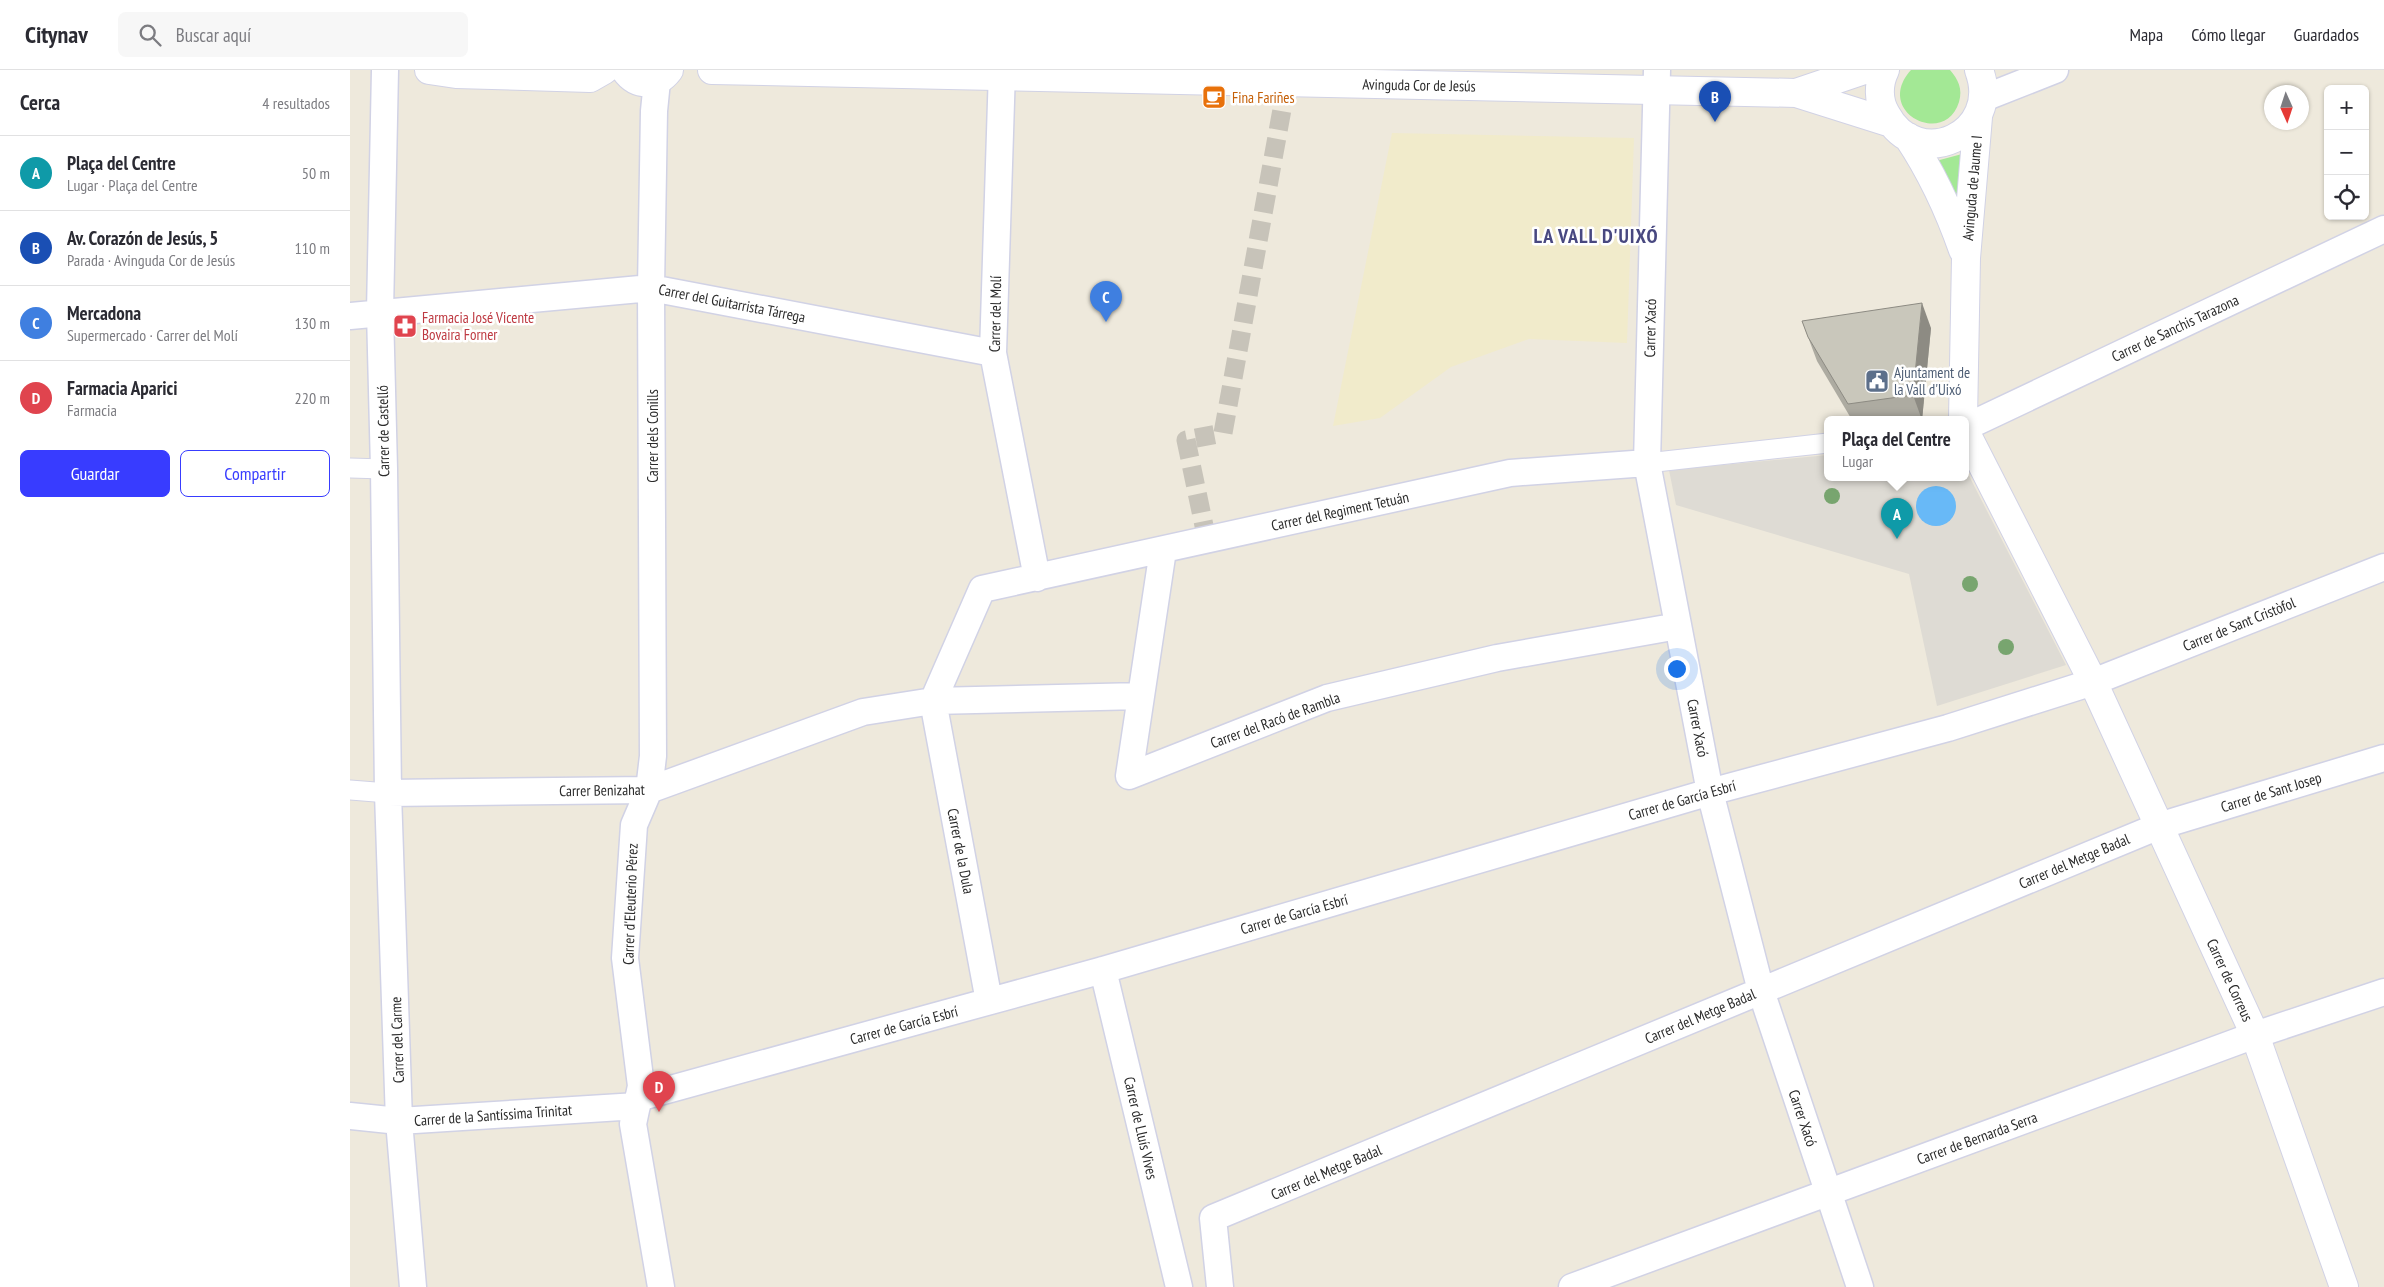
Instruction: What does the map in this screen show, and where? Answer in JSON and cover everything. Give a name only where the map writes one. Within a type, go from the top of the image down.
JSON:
[{"type":"street","name":"Carrer de Castelló","points":[[385,70],[380,312],[388,793]]},
{"type":"street","points":[[429,70],[456,74],[590,78],[604,70]]},
{"type":"street","points":[[625,70],[634,79],[641,82],[663,75]]},
{"type":"street","name":"Avinguda Cor de Jesús","points":[[712,70],[1656,80],[1796,92],[1899,130],[1919,142],[1936,144],[1952,140],[1967,131],[1982,87]]},
{"type":"street","name":"Avinguda Cor de Jesús","points":[[1796,92],[1864,70]]},
{"type":"street","name":"Avinguda de Jaume I","points":[[1885,70],[1880,93],[1883,109],[1925,163],[1950,212],[1966,258]]},
{"type":"street","points":[[1982,87],[2055,70]]},
{"type":"street","name":"Carrer del Molí","points":[[1002,73],[993,353],[1036,578]]},
{"type":"street","name":"Carrer dels Conills","points":[[649,790],[653,756],[651,288],[654,111],[663,75]]},
{"type":"street","name":"Carrer Xacó","points":[[1656,80],[1647,463],[1710,792],[1760,991],[1860,1287]]},
{"type":"street","name":"Avinguda de Jaume I","points":[[1964,416],[1966,258],[1982,87]]},
{"type":"street","name":"Carrer de Sanchis Tarazona","points":[[1969,426],[2384,229]]},
{"type":"street","name":"Carrer del Guitarrista Tárrega","points":[[350,316],[651,288],[993,353]]},
{"type":"street","name":"Carrer de Correus","points":[[1969,439],[2093,682],[2255,1036],[2344,1287]]},
{"type":"street","points":[[1647,463],[1824,443]]},
{"type":"street","name":"Carrer del Regiment Tetuán","points":[[933,701],[982,589],[1510,473],[1647,463]]},
{"type":"street","points":[[350,468],[384,469]]},
{"type":"street","name":"Carrer del Racó de Rambla","points":[[1164,550],[1129,776],[1327,698],[1497,658],[1678,626]]},
{"type":"street","name":"Carrer de Sant Cristòfol","points":[[1948,728],[2093,682],[2384,566]]},
{"type":"street","name":"Carrer Benizahat","points":[[388,793],[649,790],[862,712],[933,701],[1141,696]]},
{"type":"street","name":"Carrer de la Dula","points":[[933,701],[989,1001]]},
{"type":"street","name":"Carrer de García Esbrí","points":[[637,1102],[1103,970],[1710,792],[1948,728]]},
{"type":"street","name":"Carrer de Sant Josep","points":[[2159,826],[2384,758]]},
{"type":"street","points":[[350,790],[388,793]]},
{"type":"street","name":"Carrer d'Eleuterio Pérez","points":[[649,790],[634,825],[625,958],[640,1086],[633,1124],[661,1287]]},
{"type":"street","name":"Carrer del Carme","points":[[388,793],[400,1121],[413,1287]]},
{"type":"street","name":"Carrer del Metge Badal","points":[[1220,1287],[1213,1218],[2159,826]]},
{"type":"street","name":"Carrer de Lluís Vives","points":[[1103,970],[1179,1287]]},
{"type":"street","name":"Carrer de Bernarda Serra","points":[[1574,1287],[2255,1036],[2384,992]]},
{"type":"street","name":"Carrer de la Santíssima Trinitat","points":[[350,1116],[400,1121],[637,1102]]},
{"type":"shaded area","points":[[1392,133],[1634,138],[1627,343],[1529,339],[1451,367],[1380,418],[1333,426]]},
{"type":"shaded area","points":[[1824,455],[1824,481],[1969,481],[1969,476],[2066,665],[1937,706],[1909,574],[1676,505],[1669,470]]},
{"type":"green space","points":[[1911,70],[1950,70],[1960,89],[1959,102],[1951,116],[1940,122],[1928,123],[1915,119],[1906,111],[1900,99],[1902,85]]},
{"type":"green space","points":[[1962,154],[1966,225],[1936,161]]},
{"type":"water","points":[[1932,486],[1940,486],[1947,489],[1953,495],[1956,506],[1953,517],[1947,523],[1940,526],[1932,526],[1925,523],[1919,517],[1916,510],[1916,502],[1919,495],[1925,489]]},
{"type":"building","name":"Ajuntament de la Vall d'Uixó","points":[[1922,303],[1913,395],[1848,404],[1808,337],[1802,321]]},
{"type":"tunnel","points":[[1207,540],[1186,440],[1223,433],[1287,82]]},
{"type":"place","name":"Fina Fariñes","points":[[1214,97]]},
{"type":"place","name":"Av. Corazón de Jesús, 5","points":[[1715,122]]},
{"type":"place","name":"Mercadona","points":[[1106,322]]},
{"type":"place","name":"Farmacia José Vicente Bovaira Forner","points":[[405,326]]},
{"type":"place","name":"Ajuntament de la Vall d'Uixó","points":[[1877,381]]},
{"type":"place","name":"Plaça del Centre","points":[[1897,539]]},
{"type":"place","name":"Farmacia Aparici","points":[[659,1112]]},
{"type":"district","name":"LA VALL D'UIXÓ","points":[[1596,236]]}]
